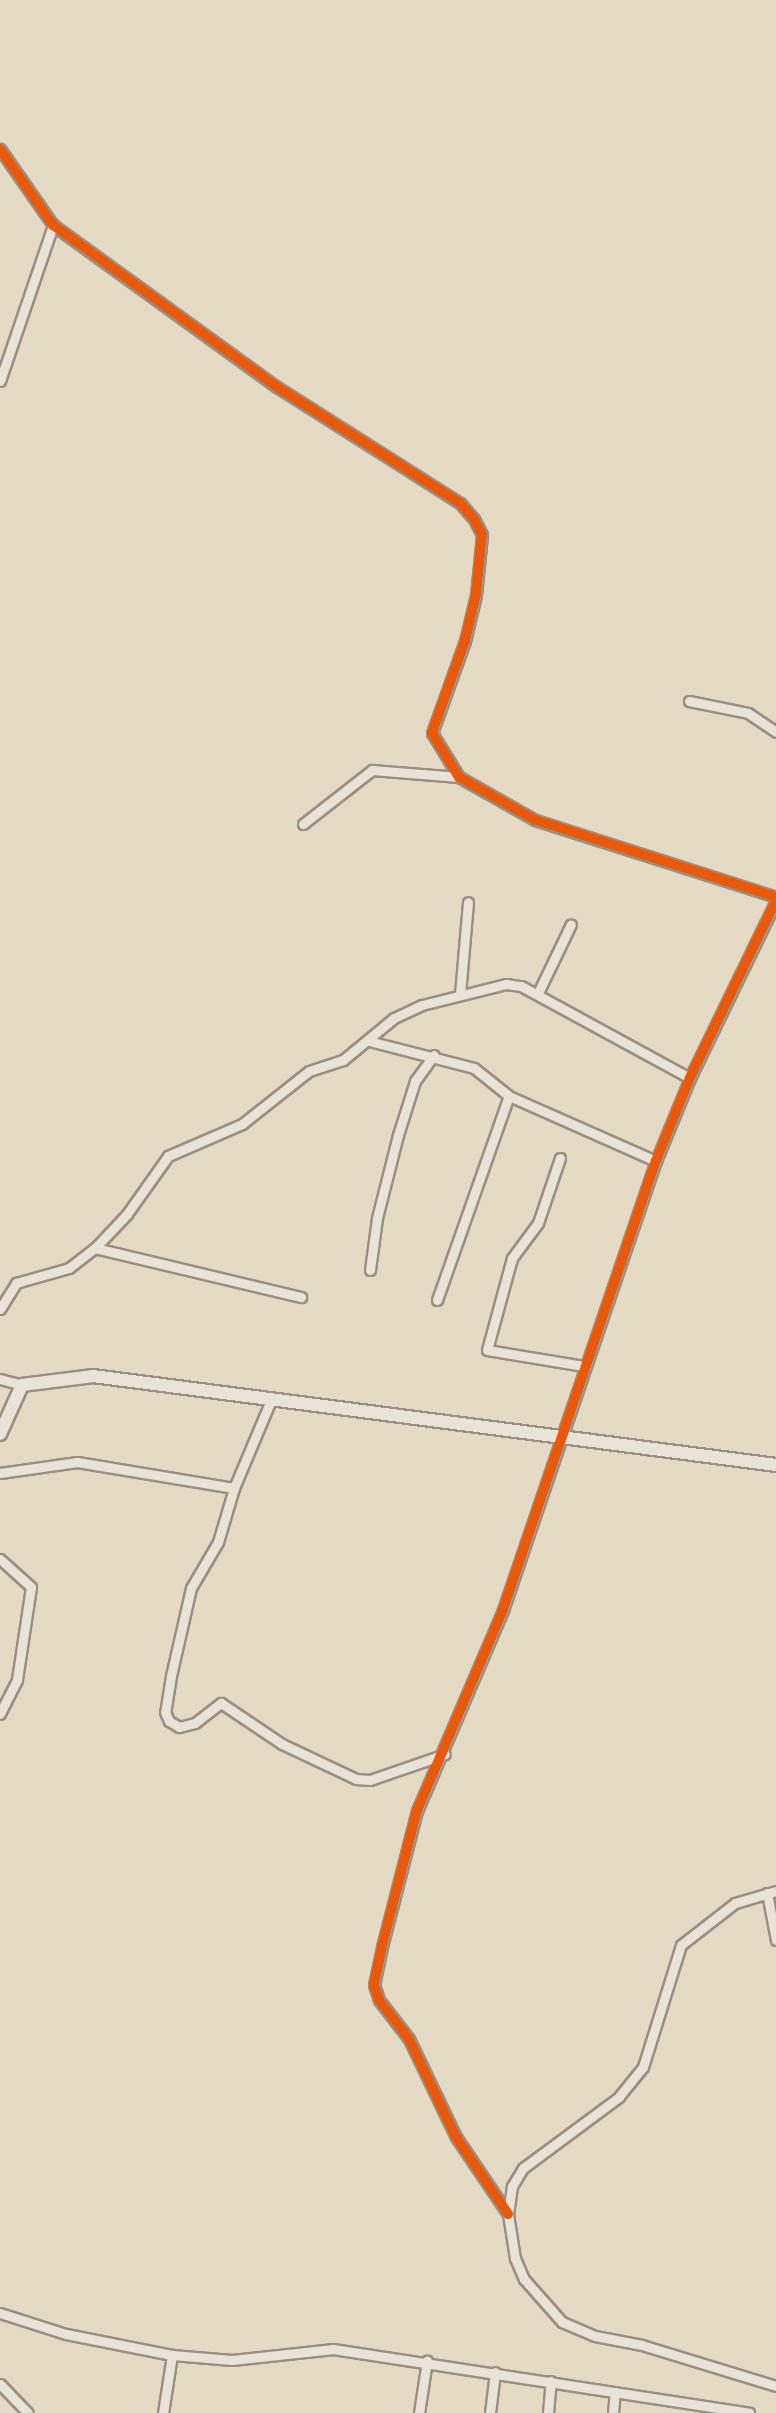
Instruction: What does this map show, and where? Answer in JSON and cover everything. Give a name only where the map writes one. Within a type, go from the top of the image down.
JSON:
[{"type":"street","points":[[0,149],[53,225],[277,387],[460,503],[474,519],[482,535],[476,595],[465,641],[432,733],[459,778]]},
{"type":"street","points":[[0,381],[53,225]]},
{"type":"street","points":[[689,701],[748,713],[776,732]]},
{"type":"street","points":[[303,824],[372,770],[459,778],[536,820],[776,899],[690,1078],[656,1161],[558,1440],[555,1465],[526,1550],[405,1849],[374,1985],[379,2000],[408,2039],[456,2137],[508,2214]]},
{"type":"street","points":[[460,994],[468,902]]},
{"type":"street","points":[[538,993],[571,925]]},
{"type":"street","points":[[0,1309],[16,1283],[69,1268],[95,1248],[127,1214],[168,1156],[242,1124],[309,1072],[343,1060],[394,1018],[460,994],[506,984],[538,993],[612,1039],[690,1078]]},
{"type":"street","points":[[369,1041],[434,1055],[488,1076],[509,1096],[656,1161]]},
{"type":"street","points":[[370,1270],[377,1218],[398,1135],[415,1081],[434,1055]]},
{"type":"street","points":[[437,1300],[509,1096]]},
{"type":"street","points":[[559,1158],[538,1223],[512,1258],[486,1342],[490,1353],[584,1366]]},
{"type":"street","points":[[95,1248],[301,1297]]},
{"type":"street","points":[[0,1380],[22,1385],[93,1376],[558,1440],[776,1465]]},
{"type":"street","points":[[0,1434],[22,1385]]},
{"type":"street","points":[[271,1400],[234,1488],[218,1542],[191,1588],[165,1712],[169,1721],[179,1727],[195,1723],[221,1703],[272,1738],[332,1771],[356,1779],[370,1780],[445,1754]]},
{"type":"street","points":[[0,1473],[77,1462],[234,1488]]},
{"type":"street","points":[[0,1559],[30,1583],[32,1597],[17,1680],[0,1714]]},
{"type":"street","points":[[776,1940],[772,1892],[735,1903],[681,1945],[643,2067],[619,2097],[523,2168],[512,2186],[508,2214],[515,2258],[524,2278],[562,2322],[595,2336],[642,2345],[776,2386]]},
{"type":"street","points":[[0,2313],[66,2334],[172,2355],[232,2360],[333,2349],[426,2361],[749,2413]]},
{"type":"street","points":[[163,2413],[172,2355]]},
{"type":"street","points":[[419,2413],[426,2361]]},
{"type":"street","points":[[490,2413],[495,2372]]},
{"type":"street","points":[[548,2413],[551,2381]]},
{"type":"street","points":[[0,2384],[28,2413]]},
{"type":"street","points":[[613,2413],[615,2392]]},
{"type":"street","points":[[681,2413],[682,2401]]},
{"type":"cycle path","points":[[0,149],[53,225],[277,387],[460,503],[474,519],[482,535],[476,595],[465,641],[432,733],[459,777],[535,820],[776,897]]},
{"type":"cycle path","points":[[508,2214],[456,2137],[409,2039],[379,2000],[374,1985],[417,1811],[503,1610],[656,1161],[690,1078],[776,901]]}]
